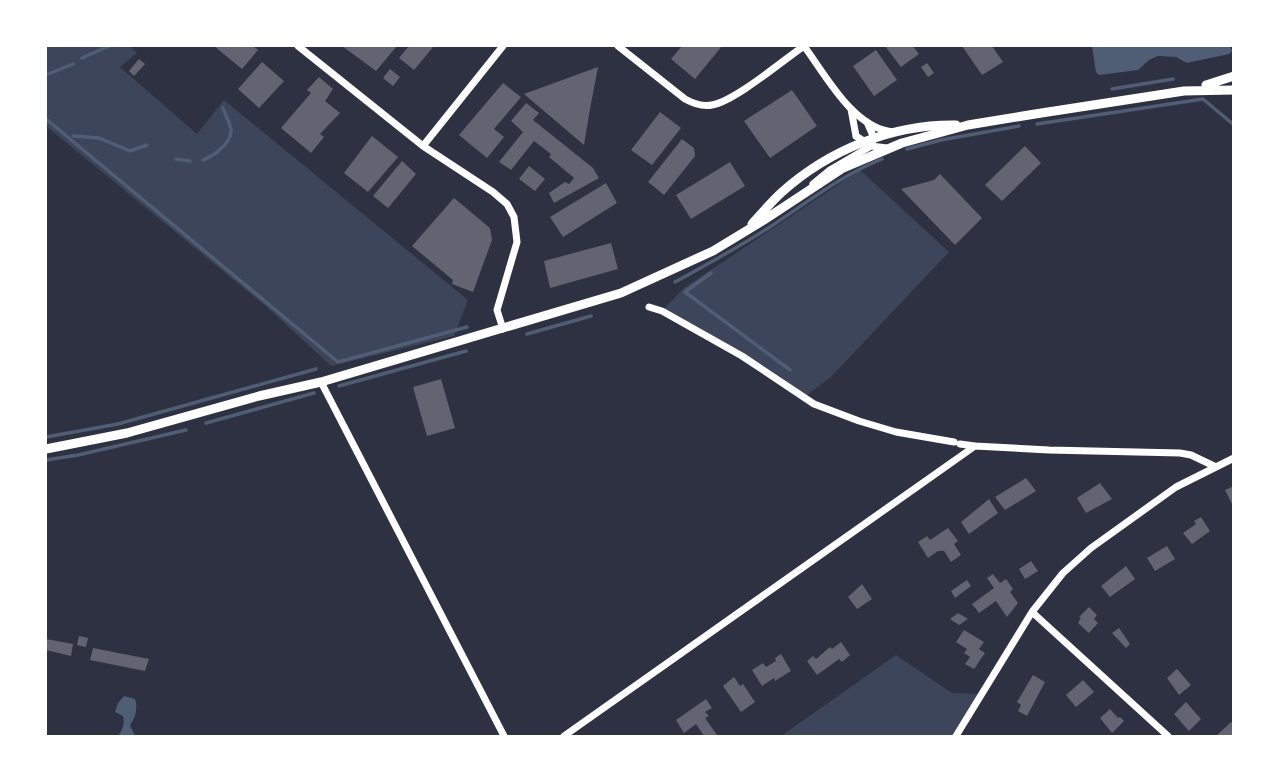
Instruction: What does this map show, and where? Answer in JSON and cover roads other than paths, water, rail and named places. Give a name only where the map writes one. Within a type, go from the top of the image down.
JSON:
[{"type":"street","points":[[298,46],[423,146],[502,198],[513,217],[517,242],[497,310],[503,329]]},
{"type":"street","points":[[423,146],[503,46]]},
{"type":"street","points":[[618,46],[685,99],[707,106],[725,101],[804,46],[850,109],[867,140],[888,148]]},
{"type":"street","points":[[46,449],[98,441],[321,382],[594,302],[633,288],[702,256],[843,168],[888,148],[968,125],[1184,91],[1234,76]]},
{"type":"street","points":[[1184,91],[1234,90]]},
{"type":"street","points":[[850,109],[883,130],[895,132]]},
{"type":"street","points":[[867,121],[867,140]]},
{"type":"street","points":[[740,234],[793,183],[852,147],[867,140],[921,126],[968,125]]},
{"type":"street","points":[[802,194],[867,140]]},
{"type":"street","points":[[649,307],[662,311],[741,356],[814,404],[884,428],[975,446],[1180,453],[1192,455],[1214,466]]},
{"type":"street","points":[[321,382],[504,737]]},
{"type":"street","points":[[564,737],[975,446]]},
{"type":"street","points":[[956,737],[1032,612],[1063,573],[1091,548],[1176,487],[1234,458]]},
{"type":"street","points":[[1032,612],[1168,737]]},
{"type":"waterway","points":[[82,58],[109,46]]},
{"type":"waterway","points":[[46,75],[73,64]]},
{"type":"waterway","points":[[1112,89],[1173,79]]},
{"type":"waterway","points":[[1037,124],[1203,99],[1234,125]]},
{"type":"waterway","points":[[203,160],[221,149],[230,136],[230,125],[223,108]]},
{"type":"waterway","points":[[46,119],[338,362]]},
{"type":"waterway","points":[[907,149],[1019,126]]},
{"type":"waterway","points":[[73,136],[99,138],[130,151],[147,145]]},
{"type":"waterway","points":[[176,159],[190,161]]},
{"type":"waterway","points":[[675,282],[749,240],[839,181],[882,159]]},
{"type":"waterway","points":[[711,273],[685,292],[790,370]]},
{"type":"waterway","points":[[527,334],[591,316]]},
{"type":"waterway","points":[[338,362],[467,327]]},
{"type":"waterway","points":[[339,386],[466,351]]},
{"type":"waterway","points":[[46,437],[118,424],[316,369]]},
{"type":"waterway","points":[[206,423],[314,393]]},
{"type":"waterway","points":[[46,460],[186,430]]}]
